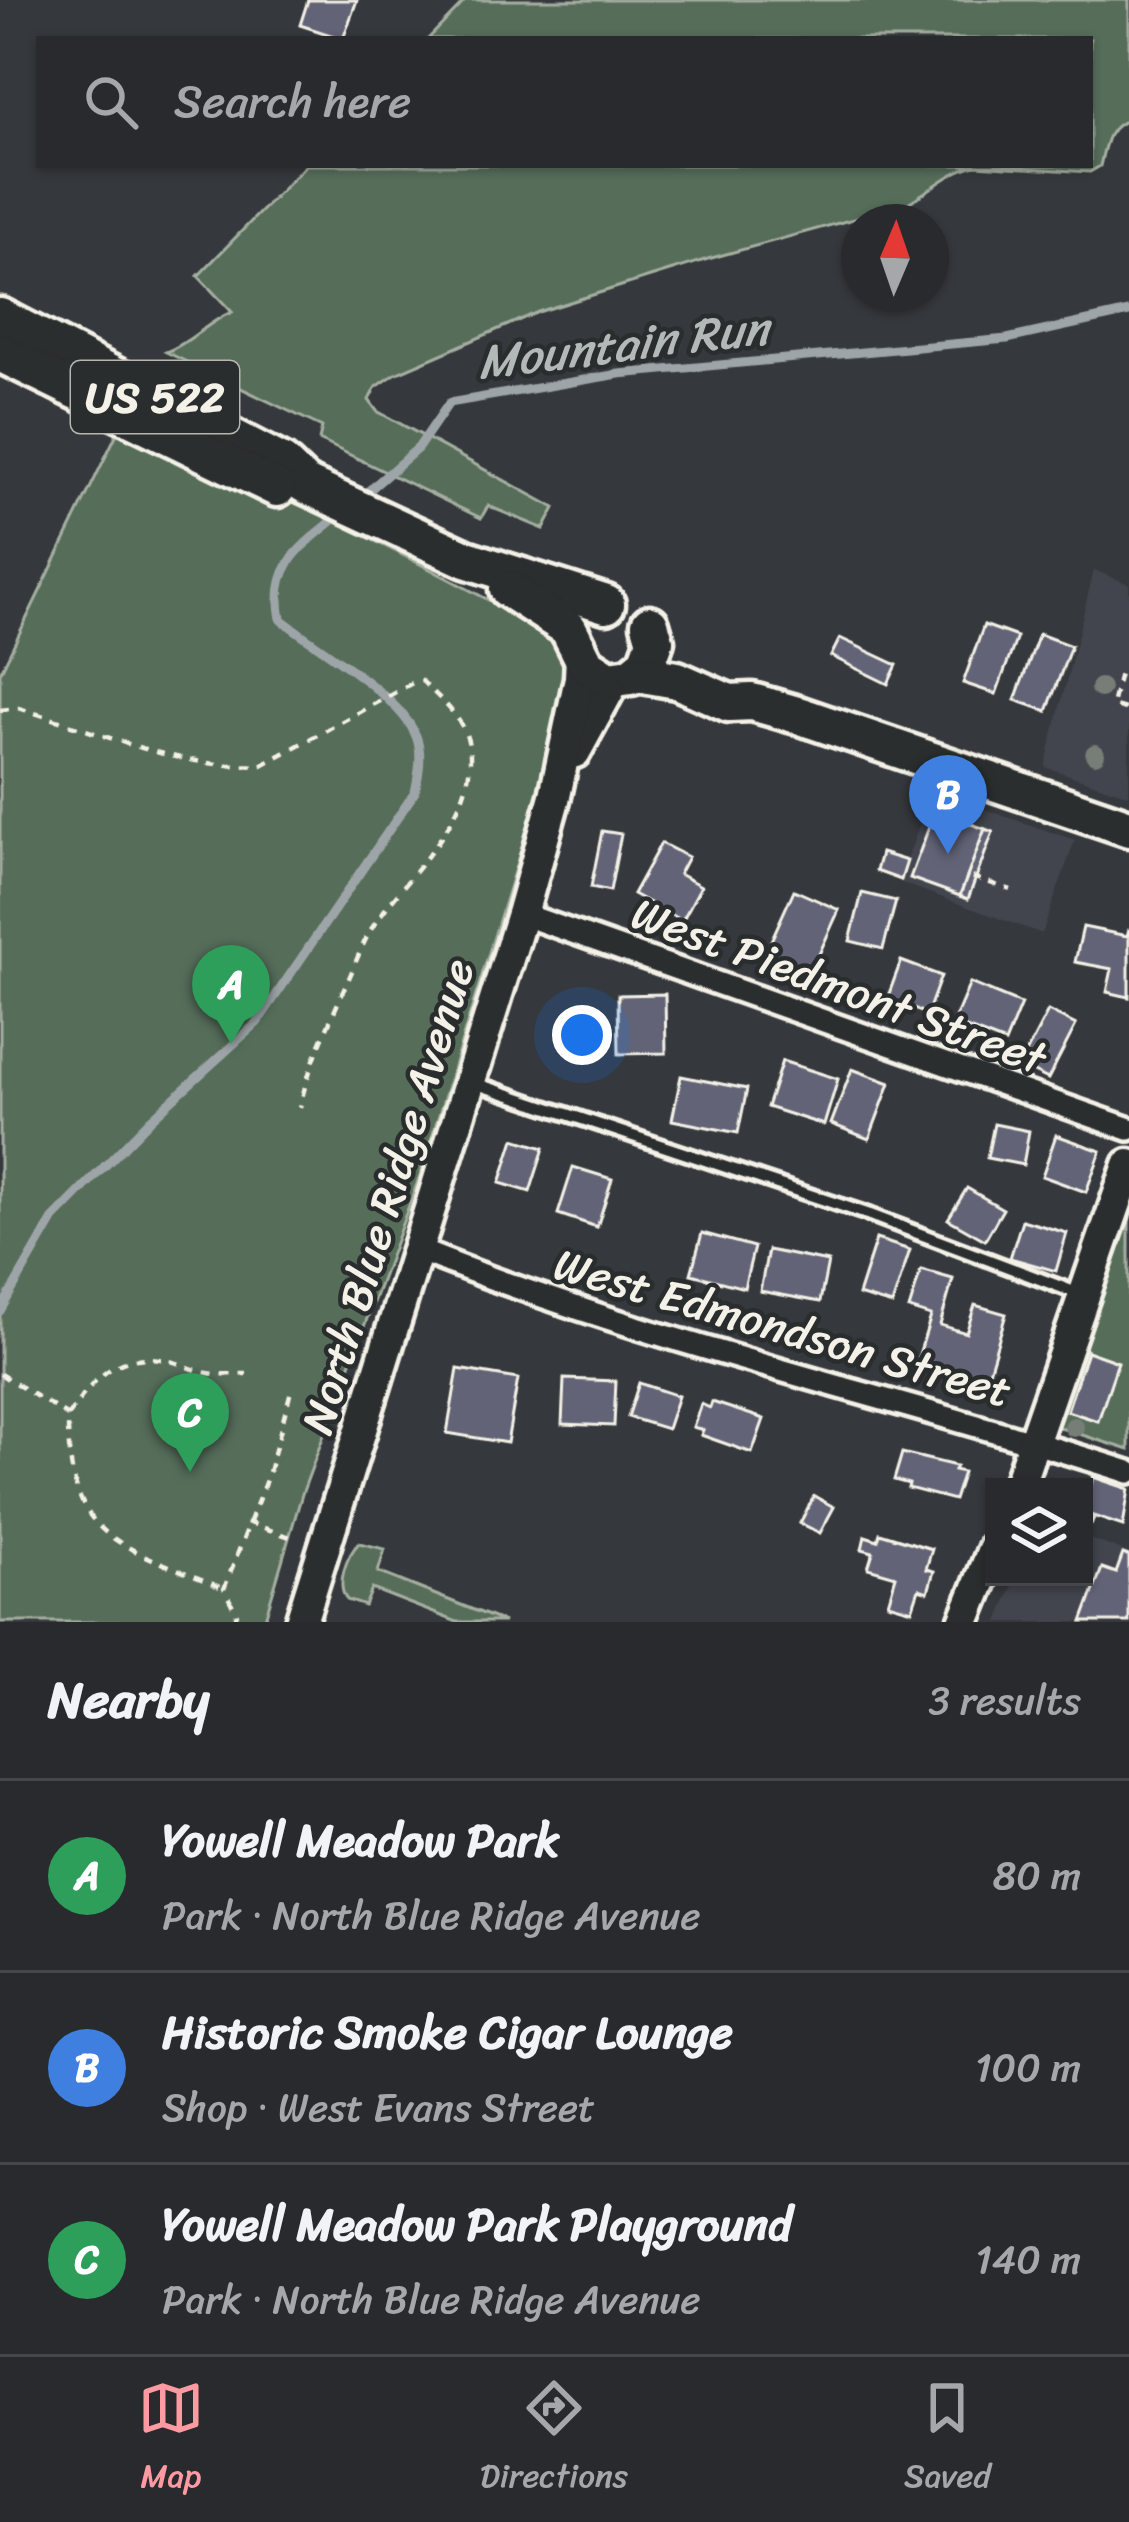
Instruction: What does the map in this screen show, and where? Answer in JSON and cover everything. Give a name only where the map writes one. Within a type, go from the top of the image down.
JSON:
[{"type":"main road","name":"US 522","points":[[0,317],[282,463],[304,484],[466,559],[606,604],[632,606],[682,657],[725,679],[752,702],[1129,828]]},
{"type":"main road","name":"US 522","points":[[0,353],[279,488],[304,484]]},
{"type":"main road","name":"US 522","points":[[466,559],[568,628],[592,671],[677,680],[729,704],[752,702]]},
{"type":"main road","points":[[579,651],[585,619],[606,604]]},
{"type":"main road","points":[[626,676],[653,649],[650,624]]},
{"type":"street","name":"North Blue Ridge Avenue","points":[[301,1622],[522,914],[555,796],[580,678],[579,651]]},
{"type":"street","name":"North Blue Ridge Avenue","points":[[555,796],[592,716],[626,676]]},
{"type":"street","name":"West Piedmont Street","points":[[522,914],[1129,1129]]},
{"type":"street","points":[[1022,1478],[1129,1165]]},
{"type":"street","name":"West Edmondson Street","points":[[418,1250],[594,1316],[1129,1472]]},
{"type":"street","points":[[964,1622],[985,1570]]},
{"type":"lane","points":[[470,1082],[870,1215],[1085,1297]]},
{"type":"path","points":[[1125,709],[1112,705],[1120,673],[1129,676]]},
{"type":"path","points":[[0,710],[19,708],[210,764],[241,766],[262,764],[410,683],[425,683],[467,732],[471,758],[465,789],[449,825],[370,931],[306,1078],[300,1107]]},
{"type":"path","points":[[972,877],[1011,890]]},
{"type":"path","points":[[234,1622],[237,1614],[224,1589],[112,1540],[96,1527],[76,1488],[68,1451],[68,1416],[100,1374],[136,1358],[175,1362],[206,1373],[247,1374]]},
{"type":"path","points":[[0,1374],[68,1416]]},
{"type":"path","points":[[224,1589],[269,1472],[291,1390]]},
{"type":"path","points":[[247,1522],[296,1539]]},
{"type":"shaded area","points":[[1094,570],[1129,584],[1129,795],[1045,767]]},
{"type":"shaded area","points":[[931,791],[1075,840],[1042,934],[899,882]]},
{"type":"shaded area","points":[[1093,1540],[1129,1553],[1129,1622],[998,1622],[1012,1586],[1093,1586]]},
{"type":"green space","points":[[466,0],[1129,0],[1129,120],[1111,131],[1100,166],[1090,172],[1025,168],[1093,168],[1093,36],[431,36]]},
{"type":"green space","points":[[303,168],[968,168],[906,204],[841,204],[841,222],[538,312],[395,374],[375,388],[369,400],[377,411],[555,508],[544,529],[488,506],[481,518],[319,440],[322,427],[166,352],[232,312],[198,276]]},
{"type":"green space","points":[[121,425],[338,523],[549,633],[566,652],[575,674],[421,1173],[302,1494],[264,1622],[0,1622],[0,673]]},
{"type":"green space","points":[[1129,1212],[1129,1450],[1054,1426]]},
{"type":"green space","points":[[359,1543],[385,1549],[378,1572],[504,1622],[457,1622],[372,1589],[365,1606],[347,1600],[344,1570]]},
{"type":"building","points":[[308,0],[357,0],[344,36],[300,25]]},
{"type":"building","points":[[984,625],[1017,637],[996,694],[963,683]]},
{"type":"building","points":[[1039,634],[1071,646],[1047,711],[1015,700]]},
{"type":"building","points":[[840,638],[897,665],[888,684],[831,656]]},
{"type":"building","points":[[935,811],[985,829],[960,896],[910,878]]},
{"type":"building","points":[[985,829],[993,832],[968,899],[960,896]]},
{"type":"building","points":[[602,831],[621,834],[610,891],[591,887]]},
{"type":"building","points":[[661,843],[688,857],[679,874],[701,886],[682,921],[633,894]]},
{"type":"building","points":[[881,853],[907,861],[901,880],[876,871]]},
{"type":"building","points":[[794,890],[839,910],[810,974],[765,954]]},
{"type":"building","points":[[862,893],[896,901],[883,949],[850,941]]},
{"type":"building","points":[[1083,927],[1127,936],[1129,929],[1129,997],[1107,992],[1112,969],[1075,962]]},
{"type":"building","points":[[901,961],[941,976],[927,1014],[887,999]]},
{"type":"building","points":[[970,983],[1021,1004],[1005,1043],[953,1023]]},
{"type":"building","points":[[665,994],[666,1053],[619,1054],[618,995]]},
{"type":"building","points":[[1048,1011],[1076,1025],[1048,1079],[1020,1065]]},
{"type":"building","points":[[782,1061],[838,1079],[824,1125],[767,1107]]},
{"type":"building","points":[[852,1069],[890,1083],[869,1139],[831,1124]]},
{"type":"building","points":[[681,1076],[747,1089],[738,1133],[672,1120]]},
{"type":"building","points":[[994,1124],[1029,1131],[1023,1165],[987,1158]]},
{"type":"building","points":[[1056,1135],[1101,1151],[1086,1192],[1042,1176]]},
{"type":"building","points":[[514,1139],[544,1148],[530,1192],[500,1183]]},
{"type":"building","points":[[573,1167],[612,1179],[597,1227],[558,1214]]},
{"type":"building","points":[[967,1188],[1003,1209],[985,1240],[948,1219]]},
{"type":"building","points":[[1022,1220],[1067,1233],[1056,1271],[1010,1258]]},
{"type":"building","points":[[702,1233],[754,1247],[744,1288],[691,1274]]},
{"type":"building","points":[[876,1239],[910,1250],[892,1305],[858,1295]]},
{"type":"building","points":[[768,1250],[828,1262],[820,1302],[760,1291]]},
{"type":"building","points":[[921,1270],[953,1279],[940,1325],[966,1333],[975,1305],[1006,1314],[986,1382],[917,1361],[931,1316],[909,1309]]},
{"type":"building","points":[[1087,1351],[1118,1362],[1098,1421],[1067,1411]]},
{"type":"building","points":[[458,1369],[518,1379],[507,1443],[447,1433]]},
{"type":"building","points":[[564,1379],[616,1381],[614,1426],[562,1424]]},
{"type":"building","points":[[639,1383],[678,1396],[667,1429],[628,1417]]},
{"type":"building","points":[[712,1402],[764,1419],[752,1453],[701,1435],[703,1430],[693,1427],[701,1404],[710,1408]]},
{"type":"building","points":[[902,1453],[956,1466],[954,1470],[963,1472],[954,1500],[894,1480]]},
{"type":"building","points":[[1093,1478],[1129,1489],[1123,1526],[1093,1516]]},
{"type":"building","points":[[814,1496],[834,1507],[820,1533],[800,1523]]},
{"type":"building","points":[[880,1533],[932,1549],[926,1569],[934,1571],[928,1592],[919,1589],[912,1610],[888,1603],[896,1576],[868,1568],[873,1552],[862,1549],[865,1536],[878,1540]]},
{"type":"building","points":[[1123,1554],[1129,1556],[1129,1622],[1082,1622],[1102,1568],[1116,1573]]},
{"type":"waterway","name":"Mountain Run","points":[[359,499],[418,448],[449,403],[619,374],[1007,339],[1129,312]]},
{"type":"waterway","name":"Mountain Run","points":[[0,1311],[54,1218],[151,1119],[257,1023],[415,792],[419,749],[407,720],[375,688],[281,619],[280,583],[285,570],[303,546],[342,513]]},
{"type":"place","name":"Historic Smoke Cigar Lounge","points":[[948,854]]},
{"type":"place","name":"Yowell Meadow Park","points":[[231,1044]]},
{"type":"place","name":"Yowell Meadow Park Playground","points":[[190,1472]]}]
